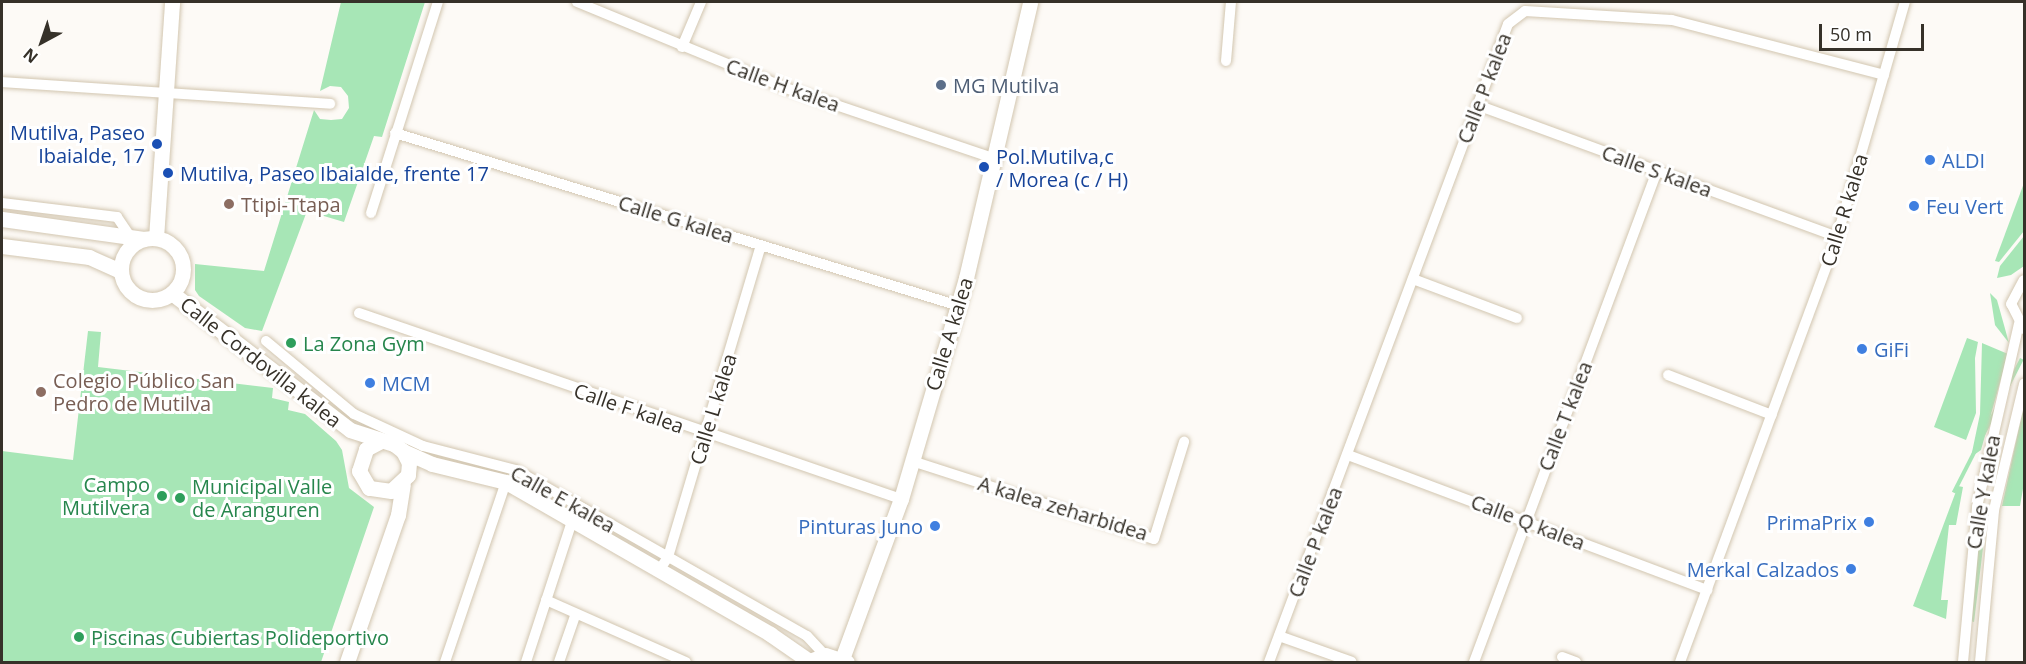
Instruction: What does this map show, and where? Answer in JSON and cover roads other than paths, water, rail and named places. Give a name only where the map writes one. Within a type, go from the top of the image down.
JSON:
[{"type":"street","points":[[2,219],[143,238],[175,247],[181,258],[183,272],[173,294],[153,301],[136,297],[124,284],[120,272],[124,255],[143,238],[168,93],[172,2]]},
{"type":"street","points":[[371,213],[438,2]]},
{"type":"street","name":"Calle H kalea","points":[[577,2],[783,87],[993,158]]},
{"type":"street","points":[[682,47],[701,2]]},
{"type":"street","name":"Calle A kalea","points":[[845,661],[901,499],[966,278],[1030,2]]},
{"type":"street","points":[[1226,61],[1231,2]]},
{"type":"street","name":"Calle R kalea","points":[[1680,663],[1837,237],[1905,2]]},
{"type":"street","name":"Calle P kalea","points":[[1269,663],[1508,24],[1525,11],[1672,20],[1884,75]]},
{"type":"street","points":[[2,82],[330,104]]},
{"type":"street","name":"Calle S kalea","points":[[1477,105],[1837,237]]},
{"type":"street","name":"Calle G kalea","points":[[395,133],[957,305]]},
{"type":"street","name":"Calle T kalea","points":[[1474,663],[1657,171]]},
{"type":"street","points":[[2,203],[117,217],[143,238]]},
{"type":"street","points":[[2,246],[89,257],[120,272]]},
{"type":"street","name":"Calle L kalea","points":[[664,563],[706,435],[761,246]]},
{"type":"street","points":[[1413,279],[1517,318]]},
{"type":"street","points":[[2022,327],[2011,304],[2025,280]]},
{"type":"street","name":"Calle Cordovilla kalea","points":[[173,294],[350,430],[379,442]]},
{"type":"street","name":"Calle F kalea","points":[[359,313],[706,435],[901,499]]},
{"type":"street","name":"Calle Y kalea","points":[[1963,663],[1977,507],[2022,327]]},
{"type":"street","name":"Calle E kalea","points":[[266,341],[354,414],[423,446],[516,470],[664,563],[807,636],[825,655]]},
{"type":"street","points":[[1668,375],[1772,415]]},
{"type":"street","name":"Calle Y kalea","points":[[1980,663],[1994,510],[2025,384]]},
{"type":"street","name":"Calle Cordovilla kalea","points":[[350,430],[362,456]]},
{"type":"street","points":[[390,537],[390,508],[380,492],[363,480],[359,471],[366,449],[379,442],[394,444],[403,451],[432,464],[506,482],[664,563],[808,662],[825,655],[845,661]]},
{"type":"street","name":"A kalea zeharbidea","points":[[912,461],[1154,539],[1184,442]]},
{"type":"street","points":[[347,663],[390,537],[409,463],[403,451]]},
{"type":"street","name":"Calle Q kalea","points":[[1348,454],[1707,590]]},
{"type":"street","points":[[380,492],[432,464]]},
{"type":"street","name":"Calle E kalea","points":[[445,663],[506,482]]},
{"type":"street","points":[[526,663],[573,518]]},
{"type":"street","points":[[546,600],[575,616],[686,663]]},
{"type":"street","points":[[559,663],[575,616]]},
{"type":"street","points":[[1280,636],[1352,663]]},
{"type":"street","points":[[1562,657],[1576,663]]},
{"type":"place","name":"MG Mutilva","points":[[941,85]]},
{"type":"place","name":"Mutilva, Paseo Ibaialde, 17","points":[[157,144]]},
{"type":"place","name":"ALDI","points":[[1930,160]]},
{"type":"place","name":"Pol.Mutilva,c / Morea (c / H)","points":[[984,167]]},
{"type":"place","name":"Mutilva, Paseo Ibaialde, frente 17","points":[[168,173]]},
{"type":"place","name":"Ttipi-Ttapa","points":[[229,204]]},
{"type":"place","name":"Feu Vert","points":[[1914,206]]},
{"type":"place","name":"La Zona Gym","points":[[291,343]]},
{"type":"place","name":"GiFi","points":[[1862,349]]},
{"type":"place","name":"MCM","points":[[370,383]]},
{"type":"place","name":"Colegio Público San Pedro de Mutilva","points":[[41,392]]},
{"type":"place","name":"Campo Mutilvera","points":[[162,496]]},
{"type":"place","name":"Municipal Valle de Aranguren","points":[[180,498]]},
{"type":"place","name":"PrimaPrix","points":[[1869,522]]},
{"type":"place","name":"Pinturas Juno","points":[[935,526]]},
{"type":"place","name":"Merkal Calzados","points":[[1851,569]]},
{"type":"place","name":"Piscinas Cubiertas Polideportivo","points":[[79,637]]}]
